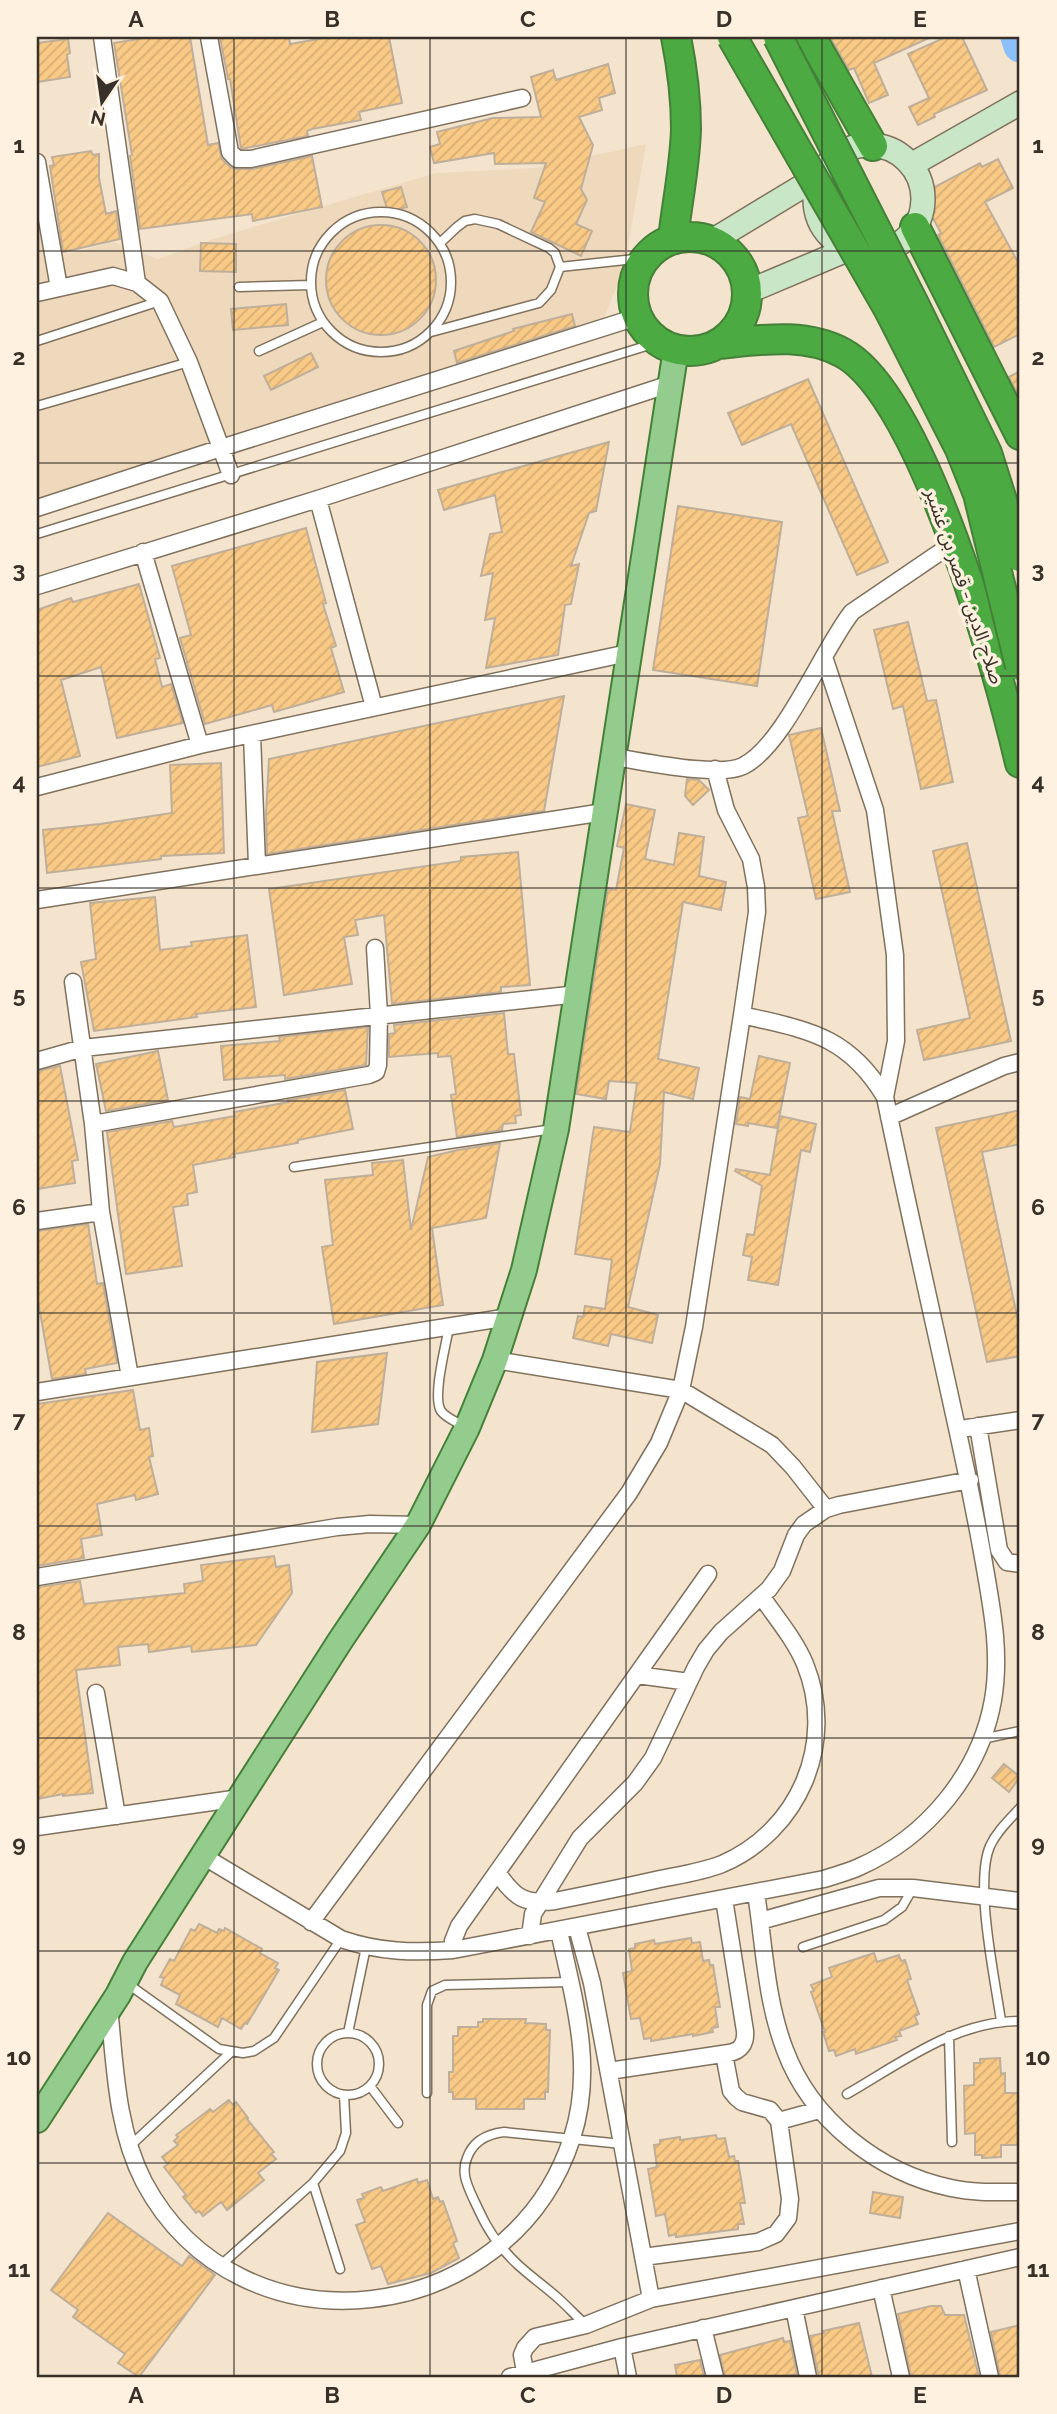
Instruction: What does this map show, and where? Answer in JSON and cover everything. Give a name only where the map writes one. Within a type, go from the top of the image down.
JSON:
[{"type":"highway","points":[[673,239],[686,130],[683,77],[676,37]]},
{"type":"highway","points":[[732,37],[888,308],[960,449],[978,494],[1020,666]]},
{"type":"highway","points":[[778,37],[987,453],[1020,557]]},
{"type":"highway","points":[[811,37],[873,146]]},
{"type":"highway","points":[[915,228],[1020,435]]},
{"type":"highway","points":[[686,236],[712,241],[730,253],[743,271],[747,292],[743,316],[728,337],[718,344],[702,350],[668,346],[646,331],[637,317],[633,305],[634,280],[644,258],[652,250],[673,239],[686,236]]},
{"type":"highway","name":"صلاح الدين - قصر بن غشير","points":[[718,344],[801,339],[824,344],[845,353],[863,367],[882,391],[931,483],[954,542],[1008,714],[1020,763]]},
{"type":"main road","points":[[911,165],[1020,103]]},
{"type":"main road","points":[[712,241],[821,175],[837,156],[860,146],[873,146],[894,152],[911,165],[918,176],[923,202],[915,228],[897,245],[886,250],[874,253],[849,249],[829,234],[817,212],[817,187],[821,175]]},
{"type":"main road","points":[[747,292],[849,249]]},
{"type":"main road","points":[[37,2120],[340,1641],[418,1524],[467,1428],[495,1360],[536,1223],[556,1129],[670,384],[668,346]]},
{"type":"main road","points":[[37,2094],[94,2003],[113,1982],[130,1972]]},
{"type":"street","points":[[102,37],[137,283]]},
{"type":"street","points":[[209,37],[230,152],[237,159],[251,159],[522,98]]},
{"type":"street","points":[[37,162],[59,288]]},
{"type":"street","points":[[37,293],[113,276],[137,283],[160,301],[189,362],[231,475]]},
{"type":"street","points":[[37,509],[637,317]]},
{"type":"street","points":[[37,586],[318,499],[670,384]]},
{"type":"street","points":[[318,499],[374,707]]},
{"type":"street","points":[[614,757],[686,767],[715,769],[743,766],[766,747],[824,657],[839,628],[852,612],[954,542]]},
{"type":"street","points":[[143,552],[200,746]]},
{"type":"street","points":[[37,788],[200,746],[628,653]]},
{"type":"street","points":[[824,657],[875,810],[895,955],[896,1041],[885,1097]]},
{"type":"street","points":[[252,735],[257,865]]},
{"type":"street","points":[[312,1922],[629,1493],[659,1443],[681,1390],[694,1327],[757,912],[751,859],[726,810],[715,769]]},
{"type":"street","points":[[37,900],[604,812]]},
{"type":"street","points":[[93,1124],[376,1072],[379,1015],[375,948]]},
{"type":"street","points":[[73,982],[93,1124],[101,1212],[130,1377]]},
{"type":"street","points":[[37,1061],[83,1048],[578,994]]},
{"type":"street","points":[[203,1856],[341,1939],[388,1951],[421,1953],[453,1950],[756,1893],[824,1879],[859,1867],[892,1849],[921,1827],[946,1800],[967,1770],[981,1739],[993,1701],[997,1664],[995,1628],[970,1480],[885,1097],[872,1075],[850,1053],[810,1030],[742,1015]]},
{"type":"street","points":[[889,1117],[1004,1066],[1020,1062]]},
{"type":"street","points":[[37,1221],[101,1212]]},
{"type":"street","points":[[37,1392],[509,1317]]},
{"type":"street","points":[[495,1360],[681,1390],[772,1445],[826,1509]]},
{"type":"street","points":[[958,1430],[1020,1420]]},
{"type":"street","points":[[978,1426],[999,1550],[1007,1562],[1020,1564]]},
{"type":"street","points":[[530,1936],[531,1921],[580,1838],[625,1795],[645,1771],[706,1650],[721,1632],[762,1597],[782,1571],[796,1535],[814,1516],[839,1505],[970,1480]]},
{"type":"street","points":[[37,1577],[337,1527],[418,1524]]},
{"type":"street","points":[[453,1950],[458,1926],[708,1574]]},
{"type":"street","points":[[497,1872],[510,1891],[529,1901],[541,1902],[720,1865],[755,1845],[784,1817],[796,1800],[812,1763],[817,1723],[816,1703],[805,1664],[796,1646],[762,1597]]},
{"type":"street","points":[[637,1675],[689,1682]]},
{"type":"street","points":[[96,1693],[117,1816]]},
{"type":"street","points":[[37,1827],[240,1798]]},
{"type":"street","points":[[760,1921],[878,1888],[913,1888],[1020,1900]]},
{"type":"street","points":[[756,1893],[774,2013],[785,2051],[819,2110],[850,2139],[881,2161],[915,2177],[951,2188],[988,2193],[1020,2192]]},
{"type":"street","points":[[609,2071],[724,2054],[740,2048],[746,2036],[724,1899]]},
{"type":"street","points":[[577,1927],[592,1983],[651,2299]]},
{"type":"street","points":[[110,2007],[120,2109],[129,2147],[144,2182],[165,2214],[191,2242],[221,2266],[257,2284],[295,2296],[334,2301],[374,2300],[413,2291],[475,2265],[500,2246],[526,2219],[544,2197],[558,2172],[572,2139],[582,2096],[583,2067],[581,2033],[559,1931]]},
{"type":"street","points":[[643,2257],[758,2242],[768,2239],[784,2226],[790,2199],[779,2121],[770,2110],[742,2102],[731,2091],[724,2054]]},
{"type":"street","points":[[779,2121],[819,2110]]},
{"type":"street","points":[[1020,2231],[651,2299],[586,2325],[535,2337],[522,2355],[520,2376],[622,2347],[1020,2257]]},
{"type":"street","points":[[966,2269],[990,2377]]},
{"type":"street","points":[[881,2288],[901,2377]]},
{"type":"street","points":[[794,2308],[808,2377]]},
{"type":"street","points":[[703,2328],[715,2377]]},
{"type":"street","points":[[622,2347],[628,2377]]},
{"type":"lane","points":[[431,332],[446,309],[452,282],[446,255],[440,243],[420,223],[407,217],[380,212],[359,216],[340,225],[321,245],[311,271],[312,298],[323,322],[331,332],[354,348],[382,353],[408,347],[431,332],[539,303],[551,290],[559,275],[560,267],[555,253],[549,248],[483,219],[465,221],[440,243]]},
{"type":"lane","points":[[560,267],[644,258]]},
{"type":"lane","points":[[239,286],[310,285]]},
{"type":"lane","points":[[37,341],[160,301]]},
{"type":"lane","points":[[259,351],[323,322]]},
{"type":"lane","points":[[37,534],[668,346]]},
{"type":"lane","points":[[37,406],[189,362]]},
{"type":"lane","points":[[293,1167],[556,1129]]},
{"type":"lane","points":[[449,1327],[438,1393],[439,1408],[443,1414],[467,1428]]},
{"type":"lane","points":[[981,1739],[1020,1731]]},
{"type":"lane","points":[[1000,2021],[984,1896],[984,1871],[990,1846],[996,1835],[1020,1808]]},
{"type":"lane","points":[[803,1947],[884,1920],[902,1907],[913,1888]]},
{"type":"lane","points":[[130,1972],[219,2049],[231,2052],[254,2051],[274,2038],[341,1939]]},
{"type":"lane","points":[[348,2034],[366,1947]]},
{"type":"lane","points":[[427,2093],[427,2005],[432,1991],[445,1985],[570,1982]]},
{"type":"lane","points":[[847,2094],[949,2036],[974,2026],[1000,2021],[1020,2021]]},
{"type":"lane","points":[[348,2034],[365,2038],[377,2053],[379,2071],[370,2087],[362,2092],[344,2095],[328,2088],[318,2072],[317,2063],[319,2054],[330,2039],[348,2034]]},
{"type":"lane","points":[[949,2036],[953,2142]]},
{"type":"lane","points":[[129,2147],[231,2052]]},
{"type":"lane","points":[[370,2087],[398,2123]]},
{"type":"lane","points":[[221,2266],[313,2183],[340,2151],[345,2142],[344,2095]]},
{"type":"lane","points":[[586,2325],[500,2246],[486,2226],[465,2176],[464,2165],[474,2145],[482,2138],[504,2132],[622,2144]]},
{"type":"lane","points":[[313,2183],[340,2269]]},
{"type":"shaded area","points":[[646,144],[624,269],[600,328],[37,506],[37,234],[46,231],[46,259],[114,242],[158,259],[213,239],[436,173],[535,168]]},
{"type":"building","points":[[150,37],[190,37],[208,145],[218,143],[222,159],[230,167],[253,169],[312,156],[322,207],[253,221],[252,214],[140,229],[132,155],[114,43]]},
{"type":"building","points":[[220,37],[289,37],[290,44],[330,37],[389,37],[402,103],[359,112],[361,120],[312,129],[307,131],[308,136],[241,149]]},
{"type":"building","points":[[830,37],[931,37],[874,63],[888,95],[869,103],[854,68],[849,70]]},
{"type":"building","points":[[946,37],[962,37],[987,90],[934,114],[935,117],[918,125],[909,107],[929,98],[908,54]]},
{"type":"building","points":[[68,39],[70,77],[37,82],[37,43]]},
{"type":"building","points":[[608,64],[615,93],[599,98],[602,110],[579,117],[593,145],[581,189],[587,200],[576,224],[592,231],[581,256],[531,232],[545,202],[534,198],[546,163],[495,164],[494,153],[434,163],[430,147],[440,144],[437,132],[493,118],[541,117],[531,77],[553,70],[556,80]]},
{"type":"building","points":[[91,151],[93,155],[99,154],[99,178],[106,214],[116,211],[120,239],[63,252],[50,166],[54,165],[52,157]]},
{"type":"building","points":[[998,159],[1013,188],[985,202],[1020,266],[1020,334],[994,347],[938,235],[941,233],[930,213],[935,212],[928,199],[934,196],[931,189],[980,163],[982,167]]},
{"type":"building","points":[[401,187],[407,207],[388,212],[382,192]]},
{"type":"building","points":[[381,225],[402,230],[420,241],[431,259],[436,280],[431,301],[420,319],[402,330],[381,335],[360,330],[342,319],[331,301],[326,280],[331,259],[342,241],[360,230]]},
{"type":"building","points":[[201,243],[236,244],[236,272],[200,271]]},
{"type":"building","points":[[286,304],[288,325],[233,330],[231,309]]},
{"type":"building","points":[[572,314],[575,326],[457,363],[454,351],[514,331],[513,329]]},
{"type":"building","points":[[311,353],[318,367],[271,390],[264,376]]},
{"type":"building","points":[[1020,371],[1020,399],[1009,377]]},
{"type":"building","points":[[808,379],[888,562],[857,575],[791,424],[742,445],[728,413]]},
{"type":"building","points":[[609,442],[596,511],[589,513],[571,566],[579,564],[571,604],[565,605],[558,655],[486,668],[495,618],[485,620],[493,573],[481,576],[490,534],[502,532],[495,495],[444,510],[438,490]]},
{"type":"building","points":[[678,506],[782,522],[757,686],[653,670]]},
{"type":"building","points":[[306,528],[326,603],[323,604],[336,646],[331,648],[344,692],[274,712],[272,705],[205,724],[180,638],[191,635],[172,566]]},
{"type":"building","points":[[139,584],[160,658],[155,659],[162,687],[171,684],[183,723],[117,738],[101,667],[61,680],[80,756],[37,767],[37,610],[71,598],[73,602]]},
{"type":"building","points":[[908,622],[927,701],[936,700],[953,782],[921,789],[903,706],[893,709],[874,630]]},
{"type":"building","points":[[564,696],[544,811],[267,854],[269,759]]},
{"type":"building","points":[[821,728],[840,811],[832,811],[850,892],[816,899],[798,818],[808,816],[789,735]]},
{"type":"building","points":[[221,763],[224,853],[161,856],[161,859],[47,873],[43,830],[172,813],[170,765]]},
{"type":"building","points":[[687,779],[699,780],[709,790],[693,805],[685,796]]},
{"type":"building","points":[[626,804],[655,810],[645,859],[674,865],[679,833],[704,837],[699,876],[726,882],[721,910],[683,902],[658,1059],[699,1068],[693,1099],[664,1092],[660,1164],[628,1307],[658,1315],[652,1343],[611,1334],[608,1346],[573,1338],[578,1316],[583,1317],[585,1306],[605,1309],[612,1260],[575,1254],[594,1127],[630,1132],[637,1083],[609,1081],[606,1099],[576,1094],[608,888],[616,890],[624,848],[617,846]]},
{"type":"building","points":[[967,843],[1011,1041],[924,1060],[917,1030],[970,1018],[933,851]]},
{"type":"building","points":[[518,852],[530,985],[501,987],[501,992],[392,1004],[384,915],[355,920],[358,935],[344,937],[352,984],[284,995],[269,889],[461,861],[461,857]]},
{"type":"building","points":[[155,897],[160,950],[192,946],[191,942],[247,935],[256,1007],[94,1031],[81,962],[96,959],[90,903]]},
{"type":"building","points":[[504,1013],[508,1054],[514,1054],[521,1115],[515,1116],[516,1123],[503,1124],[502,1130],[457,1137],[451,1095],[456,1094],[451,1056],[438,1057],[438,1053],[389,1057],[389,1034],[395,1033],[394,1025]]},
{"type":"building","points":[[368,1027],[366,1065],[285,1079],[285,1075],[224,1080],[221,1046],[280,1041],[279,1037]]},
{"type":"building","points":[[158,1051],[168,1100],[106,1111],[96,1064]]},
{"type":"building","points":[[759,1056],[790,1063],[777,1128],[748,1123],[748,1126],[736,1124],[740,1097],[750,1099]]},
{"type":"building","points":[[60,1066],[78,1160],[72,1161],[75,1183],[37,1189],[37,1071]]},
{"type":"building","points":[[345,1090],[353,1129],[193,1165],[197,1192],[187,1194],[188,1205],[173,1207],[182,1266],[126,1274],[107,1132],[172,1121],[174,1127],[235,1116],[234,1112],[289,1102],[288,1100]]},
{"type":"building","points":[[1020,1110],[1020,1144],[982,1152],[1020,1330],[1020,1356],[987,1362],[936,1128]]},
{"type":"building","points":[[780,1116],[816,1124],[810,1152],[801,1150],[778,1285],[748,1280],[752,1257],[743,1255],[747,1234],[754,1235],[762,1186],[735,1171],[736,1169],[770,1175]]},
{"type":"building","points":[[500,1143],[486,1218],[432,1228],[443,1305],[334,1324],[322,1247],[333,1245],[325,1180],[373,1175],[372,1163],[403,1160],[411,1230],[428,1157]]},
{"type":"building","points":[[88,1224],[97,1284],[103,1283],[117,1363],[85,1369],[86,1374],[52,1379],[37,1296],[37,1231]]},
{"type":"building","points":[[387,1353],[378,1424],[312,1432],[317,1362]]},
{"type":"building","points":[[133,1390],[140,1430],[149,1428],[153,1456],[149,1457],[158,1494],[136,1500],[135,1495],[97,1504],[102,1535],[81,1539],[84,1558],[37,1566],[37,1404]]},
{"type":"building","points":[[274,1556],[276,1567],[289,1565],[292,1593],[256,1645],[192,1652],[191,1646],[149,1652],[148,1644],[118,1647],[120,1665],[76,1670],[93,1793],[63,1794],[37,1799],[37,1587],[80,1581],[84,1604],[185,1593],[184,1584],[203,1581],[201,1565]]},
{"type":"building","points":[[1004,1764],[1020,1777],[1009,1792],[992,1778]]},
{"type":"building","points":[[199,1924],[217,1933],[219,1929],[224,1931],[225,1928],[262,1949],[260,1953],[278,1963],[275,1968],[279,1970],[247,2024],[241,2029],[222,2018],[218,2027],[176,2004],[180,1995],[161,1985],[164,1978],[160,1977],[170,1959],[174,1961],[191,1929],[195,1931]]},
{"type":"building","points":[[691,1938],[692,1943],[700,1942],[703,1961],[709,1960],[710,1965],[713,1965],[720,2007],[715,2007],[718,2027],[712,2028],[713,2032],[693,2036],[651,2041],[651,2038],[644,2039],[640,2018],[631,2019],[623,1973],[632,1971],[629,1949],[635,1948],[635,1944],[654,1940],[655,1944]]},
{"type":"building","points":[[874,1953],[877,1962],[899,1955],[901,1961],[905,1960],[911,1979],[907,1980],[919,2014],[915,2016],[918,2024],[899,2031],[901,2036],[895,2037],[897,2040],[856,2054],[855,2049],[836,2056],[834,2050],[829,2051],[811,1985],[832,1977],[829,1968]]},
{"type":"building","points":[[483,2019],[526,2019],[525,2023],[546,2024],[546,2030],[550,2030],[548,2092],[545,2092],[545,2099],[524,2099],[524,2109],[476,2109],[476,2099],[453,2099],[453,2092],[449,2092],[449,2072],[453,2072],[453,2036],[458,2036],[458,2027],[478,2027],[478,2022],[483,2022]]},
{"type":"building","points":[[1000,2058],[1001,2074],[1005,2073],[1005,2093],[1020,2093],[1020,2145],[1001,2145],[1001,2157],[982,2158],[982,2155],[975,2155],[975,2133],[965,2134],[964,2086],[974,2085],[974,2063],[980,2063],[980,2059]]},
{"type":"building","points":[[229,2100],[233,2105],[236,2102],[274,2152],[271,2154],[276,2159],[258,2173],[264,2180],[227,2210],[221,2202],[203,2216],[199,2211],[196,2213],[183,2197],[186,2195],[164,2167],[168,2164],[162,2157],[178,2145],[174,2141],[178,2137],[176,2135],[210,2109],[213,2112]]},
{"type":"building","points":[[716,2135],[717,2139],[725,2138],[729,2157],[734,2156],[735,2161],[738,2161],[745,2203],[740,2203],[744,2224],[738,2224],[738,2229],[669,2236],[665,2214],[656,2216],[648,2169],[657,2167],[654,2145],[660,2144],[660,2140]]},
{"type":"building","points":[[417,2179],[418,2183],[427,2180],[433,2199],[438,2197],[440,2202],[443,2201],[457,2241],[453,2243],[459,2258],[431,2273],[388,2284],[381,2266],[372,2269],[356,2225],[365,2222],[357,2200],[364,2198],[362,2194],[381,2187],[383,2191]]},
{"type":"building","points":[[873,2192],[903,2197],[900,2218],[870,2213]]},
{"type":"building","points":[[108,2213],[182,2266],[189,2256],[215,2275],[139,2377],[118,2363],[125,2354],[73,2317],[78,2310],[51,2290]]},
{"type":"building","points":[[941,2306],[945,2315],[964,2315],[979,2377],[911,2377],[898,2314]]},
{"type":"building","points":[[859,2323],[872,2377],[819,2377],[810,2336]]},
{"type":"building","points":[[1020,2325],[1020,2377],[1000,2377],[991,2332]]},
{"type":"building","points":[[783,2338],[784,2342],[790,2341],[797,2374],[782,2377],[725,2377],[720,2355]]},
{"type":"building","points":[[700,2360],[704,2377],[677,2377],[675,2365]]},
{"type":"waterway","points":[[1017,37],[1020,46]]}]
